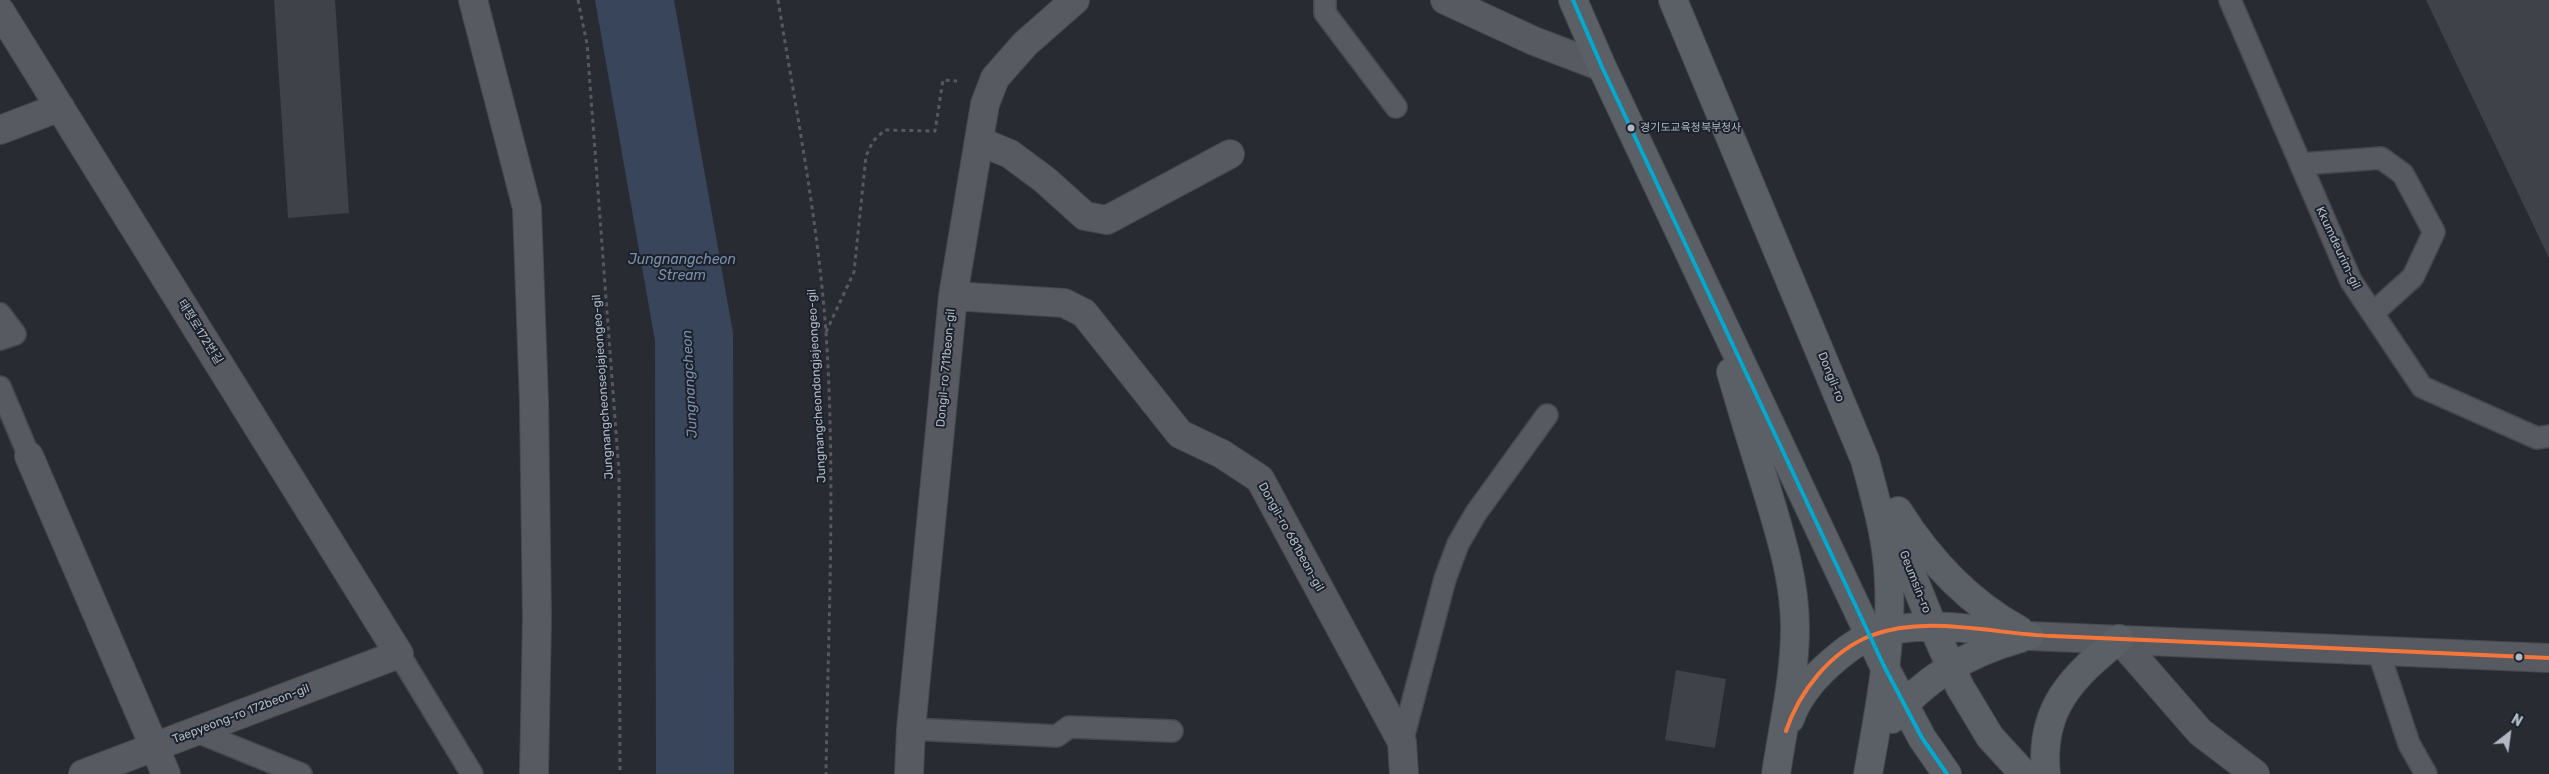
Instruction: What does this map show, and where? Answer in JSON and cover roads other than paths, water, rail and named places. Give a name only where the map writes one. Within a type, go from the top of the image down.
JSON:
[{"type":"street","points":[[473,0],[527,208],[537,600],[534,774]]},
{"type":"street","name":"Dongil-ro 711beon-gil","points":[[909,774],[911,729],[953,296],[985,104],[995,78],[1025,44],[1075,0]]},
{"type":"street","points":[[1445,0],[1534,41],[1602,67]]},
{"type":"street","points":[[1573,0],[1602,67],[1857,608],[1879,634],[1884,666],[1922,738],[1947,774]]},
{"type":"street","name":"Dongil-ro","points":[[1673,0],[1865,460],[1884,533],[1890,584],[1879,634]]},
{"type":"street","name":"태평로172번길","points":[[0,11],[400,654]]},
{"type":"street","points":[[0,130],[60,107]]},
{"type":"street","points":[[979,141],[1010,154],[1045,180],[1085,216],[1107,220],[1230,154]]},
{"type":"street","points":[[1702,279],[1783,544],[1793,593],[1795,628],[1789,698],[1777,764]]},
{"type":"street","name":"Dongil-ro 681beon-gil","points":[[953,296],[1064,303],[1084,313],[1180,434],[1222,454],[1260,479],[1402,742],[1404,774]]},
{"type":"street","points":[[29,456],[166,774]]},
{"type":"street","points":[[1865,460],[1913,534],[1939,566],[1984,610],[2029,636]]},
{"type":"street","name":"Geumsin-ro","points":[[1865,460],[1951,667],[1990,737],[2024,774]]},
{"type":"street","points":[[1777,764],[1792,715],[1819,674],[1836,657],[1879,634],[1933,627],[2029,636],[2549,658]]},
{"type":"street","points":[[1868,774],[1879,741],[1903,705],[1951,667],[1984,651],[2029,636]]},
{"type":"street","points":[[2046,774],[2044,754],[2046,730],[2069,685],[2090,663],[2119,640]]},
{"type":"street","points":[[2119,640],[2200,732],[2256,774]]},
{"type":"street","name":"Taepyeong-ro 172beon-gil","points":[[83,774],[400,654]]},
{"type":"street","points":[[1868,774],[1884,666]]},
{"type":"lane","points":[[1325,0],[1325,14],[1396,107]]},
{"type":"lane","name":"Kkumdeurim-gil","points":[[2230,0],[2351,281],[2422,387],[2537,438],[2549,436]]},
{"type":"lane","points":[[2301,164],[2381,158],[2402,174],[2434,232],[2413,277],[2373,313]]},
{"type":"lane","points":[[0,314],[15,334],[0,339]]},
{"type":"lane","points":[[0,387],[29,456]]},
{"type":"lane","points":[[1402,742],[1442,588],[1458,544],[1476,513],[1547,415]]},
{"type":"lane","points":[[2378,650],[2409,744],[2426,774]]},
{"type":"lane","points":[[400,654],[472,774]]},
{"type":"lane","points":[[911,729],[1057,736],[1069,727],[1172,731]]},
{"type":"lane","points":[[195,731],[301,774]]},
{"type":"water","name":"Jungnangcheon Stream","points":[[595,0],[674,0],[733,333],[734,774],[656,774],[655,341]]},
{"type":"place","name":"경기도교육청북부청사","points":[[1631,128]]},
{"type":"water label","name":"Jungnangcheon","points":[[690,384]]}]
